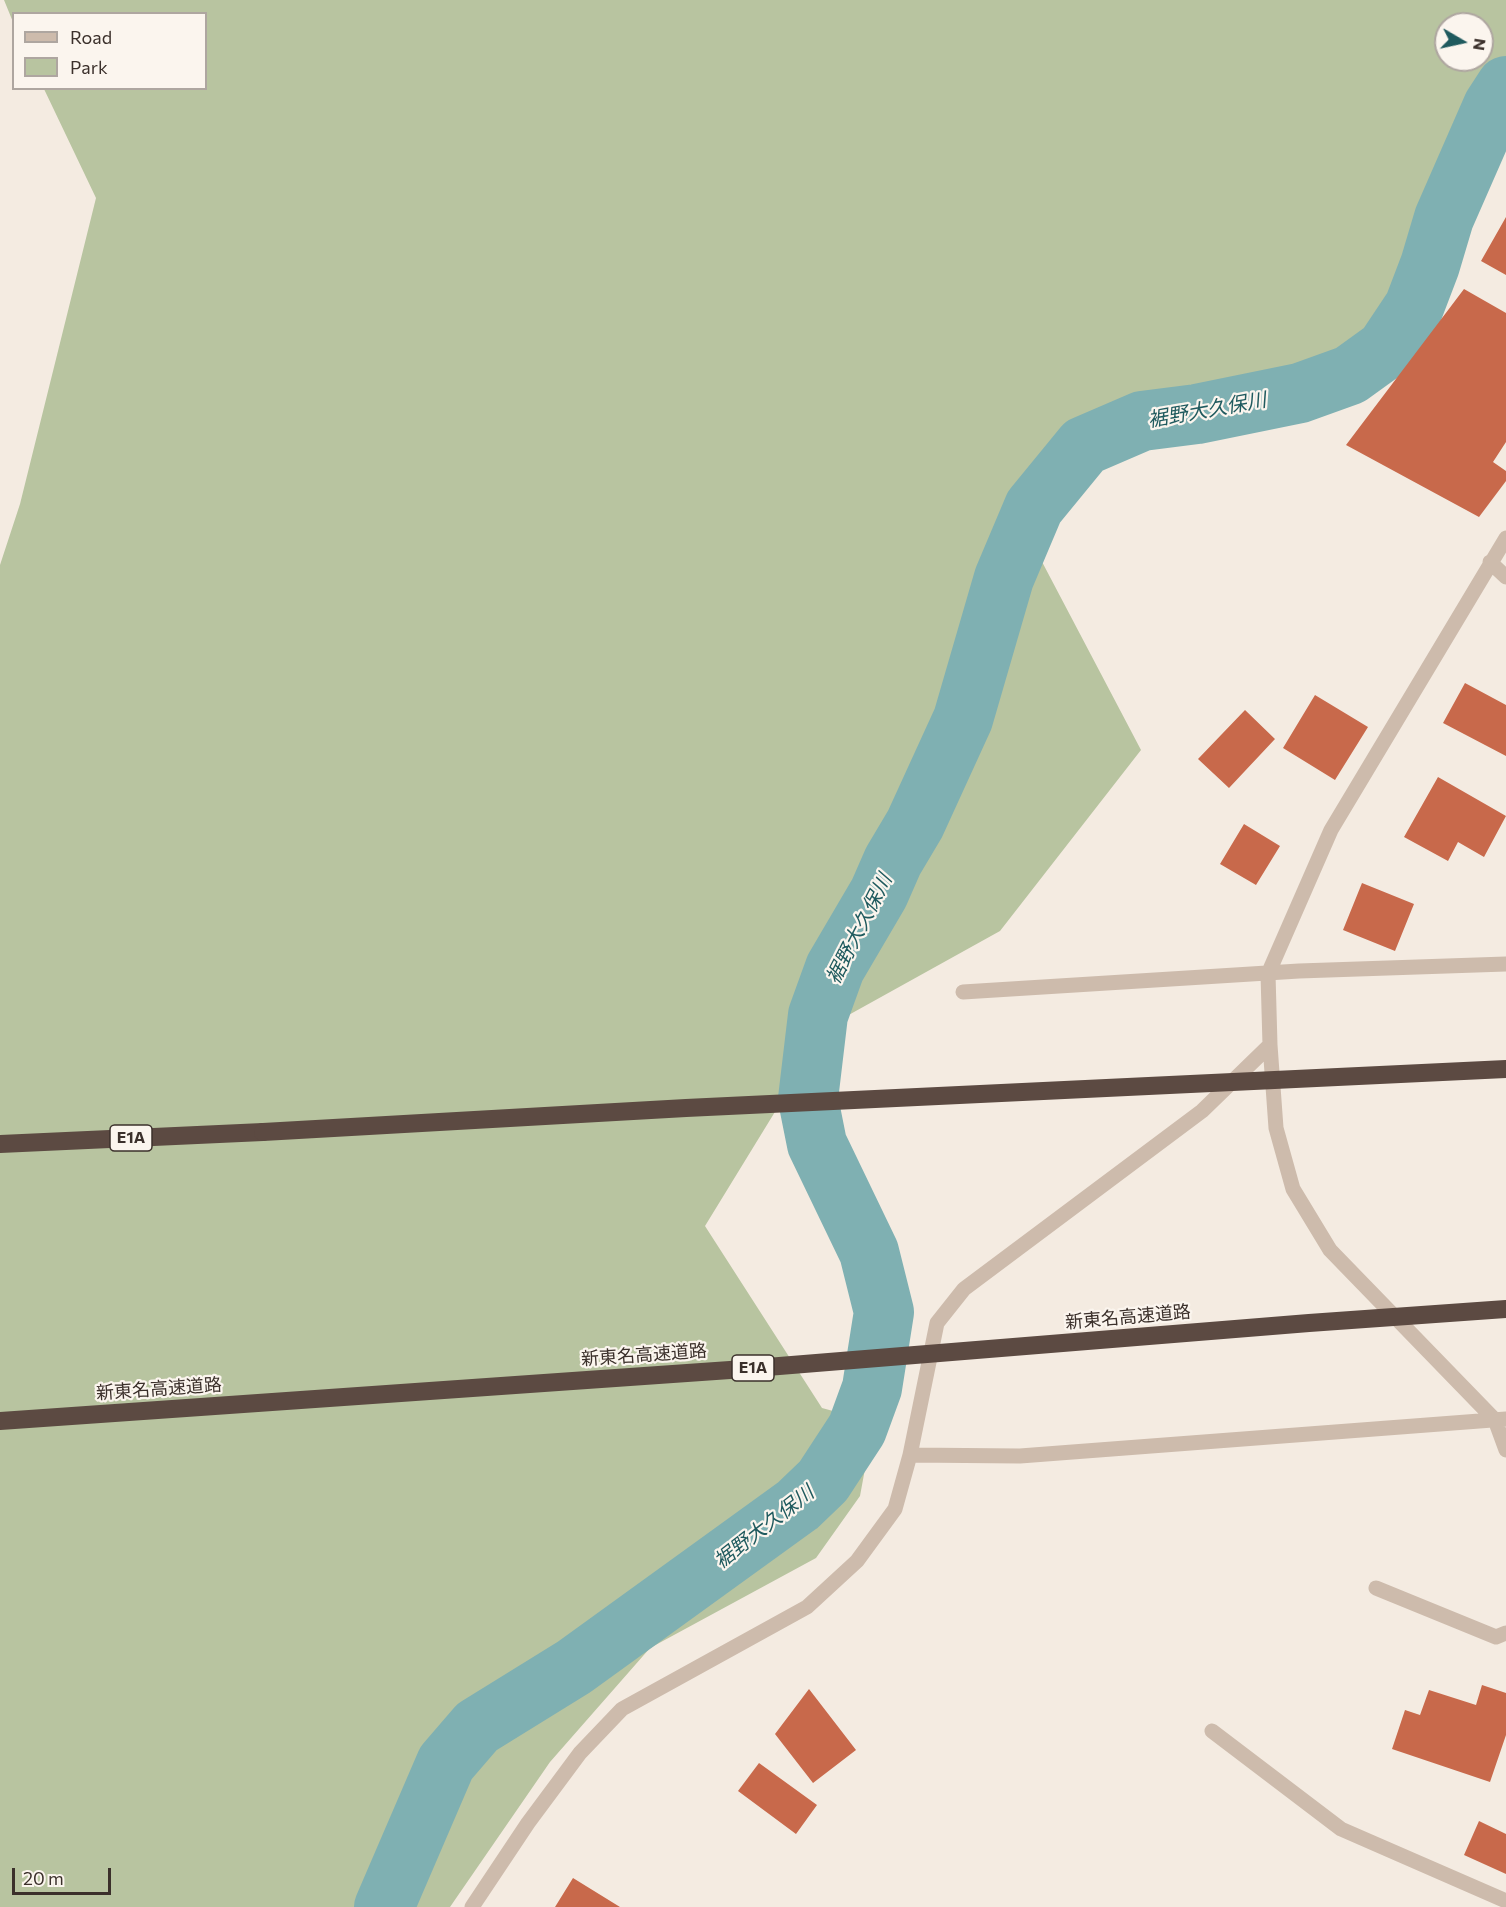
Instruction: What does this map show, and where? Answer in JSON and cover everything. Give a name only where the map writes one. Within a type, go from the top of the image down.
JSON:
[{"type":"highway","name":"E1A","points":[[0,1144],[686,1108],[1506,1070]]},
{"type":"highway","name":"新東名高速道路","points":[[0,1421],[730,1370],[1297,1324],[1506,1310]]},
{"type":"street","points":[[1506,537],[1331,830],[1268,975],[1276,1128],[1293,1189],[1330,1250],[1500,1419],[1506,1450]]},
{"type":"street","points":[[1490,562],[1506,577]]},
{"type":"street","points":[[963,992],[1268,975],[1299,971],[1506,964]]},
{"type":"street","points":[[472,1907],[528,1823],[573,1762],[622,1709],[807,1607],[857,1561],[896,1509],[910,1455],[937,1323],[964,1290],[1202,1111],[1270,1045]]},
{"type":"street","points":[[910,1455],[1020,1456],[1500,1419]]},
{"type":"street","points":[[1376,1588],[1496,1637],[1506,1633]]},
{"type":"street","points":[[1212,1731],[1341,1829],[1506,1901]]},
{"type":"green space","points":[[4,0],[1506,0],[1506,133],[1350,375],[1092,429],[1040,558],[1141,750],[1000,931],[827,1027],[705,1226],[822,1408],[833,1411],[876,1409],[860,1496],[816,1558],[650,1648],[550,1762],[450,1907],[0,1907],[0,565],[20,504],[96,198],[44,90],[207,90],[207,12],[12,12],[12,20]]},
{"type":"building","points":[[1506,217],[1506,275],[1481,261]]},
{"type":"building","points":[[1464,289],[1506,313],[1506,442],[1493,462],[1506,471],[1506,481],[1479,517],[1346,445]]},
{"type":"building","points":[[1465,683],[1506,705],[1506,756],[1443,723]]},
{"type":"building","points":[[1315,695],[1368,727],[1335,780],[1283,748]]},
{"type":"building","points":[[1245,710],[1275,739],[1229,788],[1198,759]]},
{"type":"building","points":[[1438,777],[1506,816],[1484,857],[1458,842],[1448,861],[1404,837]]},
{"type":"building","points":[[1244,824],[1280,846],[1256,885],[1220,864]]},
{"type":"building","points":[[1362,883],[1414,904],[1395,951],[1343,930]]},
{"type":"building","points":[[1482,1685],[1506,1693],[1506,1735],[1490,1782],[1392,1749],[1405,1710],[1420,1715],[1429,1690],[1476,1705]]},
{"type":"building","points":[[809,1689],[856,1750],[813,1783],[775,1734]]},
{"type":"building","points":[[759,1763],[817,1805],[796,1834],[738,1791]]},
{"type":"building","points":[[1479,1821],[1506,1834],[1506,1874],[1464,1855]]},
{"type":"building","points":[[573,1878],[620,1907],[555,1907]]},
{"type":"waterway","name":"裾野大久保川","points":[[384,1907],[446,1763],[477,1727],[574,1667],[798,1505],[823,1481],[857,1429],[872,1388],[884,1312],[869,1252],[817,1144],[808,1099],[818,1015],[835,968],[879,893],[893,861],[915,824],[963,719],[1004,578],[1034,507],[1084,446],[1142,421],[1197,414],[1300,393],[1350,375],[1386,349],[1414,307],[1444,218],[1493,106],[1506,86]]}]
